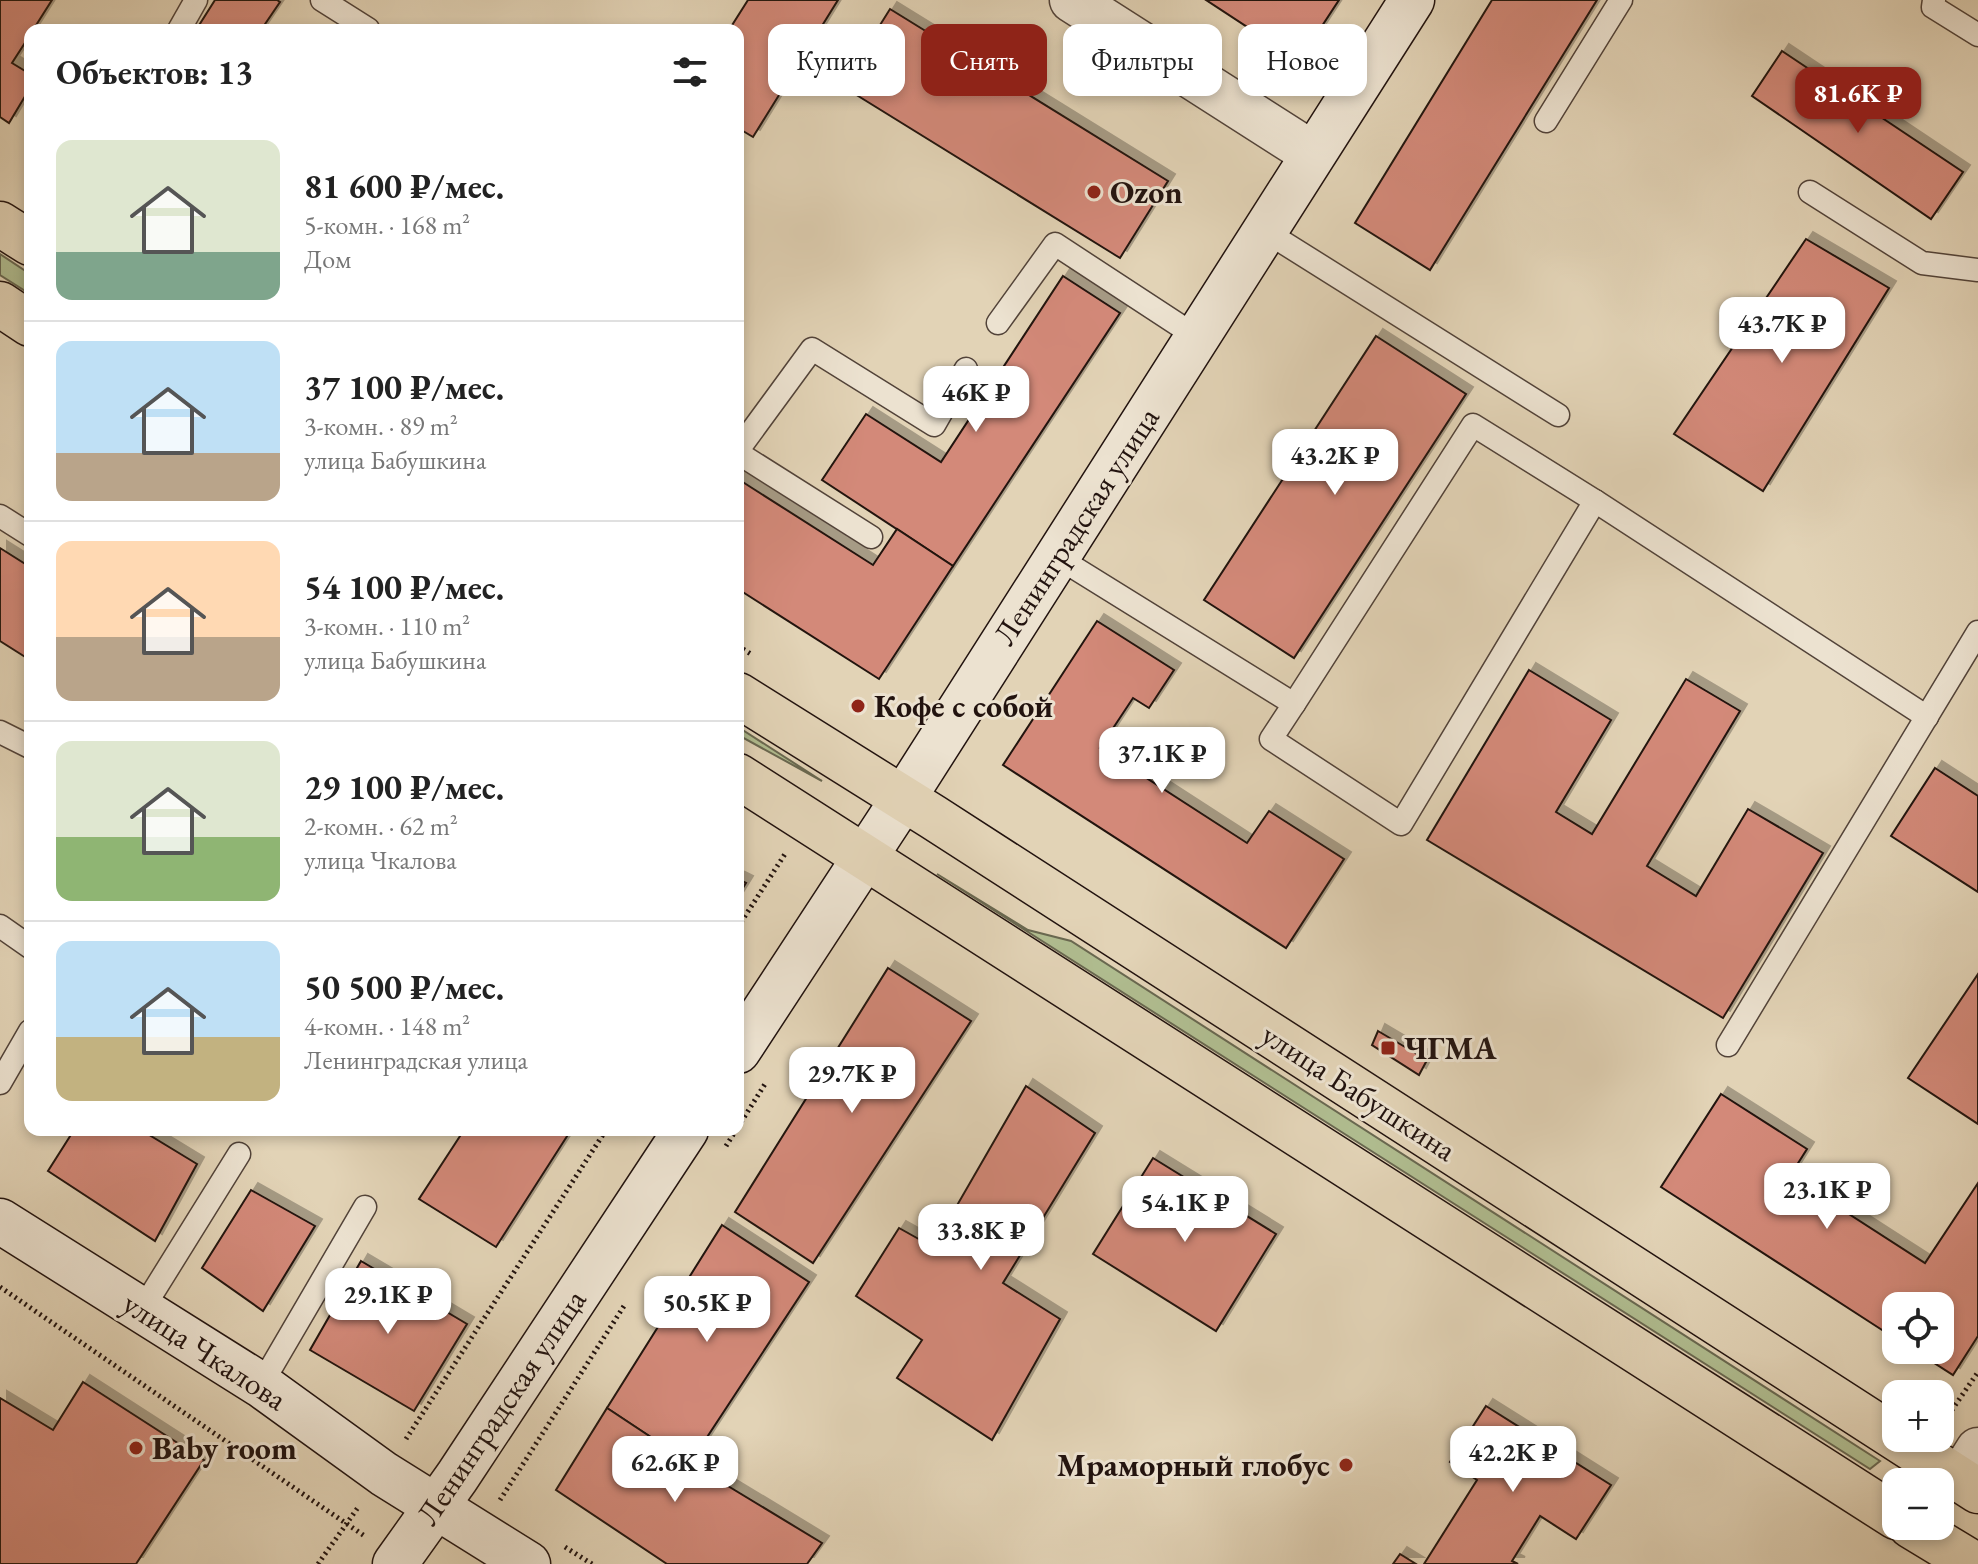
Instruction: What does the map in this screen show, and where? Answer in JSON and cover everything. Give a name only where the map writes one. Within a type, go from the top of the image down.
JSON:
[{"type":"main road","points":[[1072,0],[1313,154]]},
{"type":"main road","name":"Ленинградская улица","points":[[744,1042],[903,799],[1412,0]]},
{"type":"main road","points":[[0,224],[24,239]]},
{"type":"main road","points":[[0,304],[24,320]]},
{"type":"main road","name":"улица Бабушкина","points":[[744,699],[903,799],[1887,1468]]},
{"type":"main road","name":"улица Бабушкина","points":[[744,780],[865,857],[1882,1469]]},
{"type":"main road","name":"Ленинградская улица","points":[[396,1561],[682,1136]]},
{"type":"main road","name":"улица Чкалова","points":[[0,1221],[261,1385],[384,1474],[528,1564]]},
{"type":"main road","name":"улица Бабушкина","points":[[1954,1530],[1974,1564]]},
{"type":"lane","points":[[182,24],[196,0]]},
{"type":"lane","points":[[322,0],[360,24]]},
{"type":"lane","points":[[1546,121],[1621,0]]},
{"type":"lane","points":[[1934,0],[1933,7],[1978,35]]},
{"type":"lane","points":[[1810,192],[1922,263],[1978,270]]},
{"type":"lane","points":[[1265,231],[1558,415]]},
{"type":"lane","points":[[998,323],[1055,244],[1197,337]]},
{"type":"lane","points":[[744,444],[812,349],[934,425],[966,369]]},
{"type":"lane","points":[[1595,501],[1401,824],[1271,739],[1473,425],[1595,501],[1927,717]]},
{"type":"lane","points":[[744,456],[871,537]]},
{"type":"lane","points":[[0,516],[24,531]]},
{"type":"lane","points":[[1057,557],[1294,704]]},
{"type":"lane","points":[[1728,1045],[1978,632]]},
{"type":"lane","points":[[0,732],[24,744]]},
{"type":"lane","points":[[0,926],[24,943]]},
{"type":"lane","points":[[0,1083],[24,1041]]},
{"type":"lane","points":[[142,1310],[239,1154]]},
{"type":"lane","points":[[261,1385],[365,1207]]},
{"type":"path","points":[[318,1564],[384,1474],[602,1136]]},
{"type":"path","points":[[719,1157],[732,1136]]},
{"type":"path","points":[[0,1287],[346,1523],[396,1561]]},
{"type":"path","points":[[478,1532],[626,1303]]},
{"type":"path","points":[[1954,1407],[1978,1372]]},
{"type":"green space","points":[[0,254],[24,270],[24,290],[0,275]]},
{"type":"green space","points":[[744,731],[822,781],[744,738]]},
{"type":"green space","points":[[937,874],[1028,930],[1071,941],[1880,1461],[1870,1469]]},
{"type":"building","points":[[0,0],[52,0],[37,24],[24,24],[24,44],[12,63],[24,70],[24,98],[9,123],[0,117]]},
{"type":"building","points":[[215,0],[280,2],[265,24],[200,24]]},
{"type":"building","points":[[748,0],[838,0],[823,24],[768,24],[768,96],[778,96],[753,137],[744,132],[744,24],[733,24]]},
{"type":"building","points":[[1206,0],[1339,0],[1323,24],[1243,24]]},
{"type":"building","points":[[1492,0],[1597,0],[1430,270],[1355,223]]},
{"type":"building","points":[[890,9],[921,28],[921,96],[1031,96],[1168,181],[1120,258],[858,96],[905,96],[905,24],[881,24]]},
{"type":"building","points":[[1782,51],[1963,172],[1931,219],[1752,96]]},
{"type":"building","points":[[1806,239],[1889,288],[1763,491],[1674,434]]},
{"type":"building","points":[[1063,276],[1120,313],[953,566],[822,480],[866,414],[941,462]]},
{"type":"building","points":[[1376,336],[1466,394],[1294,658],[1204,600]]},
{"type":"building","points":[[744,483],[873,565],[897,529],[953,566],[879,679],[744,593]]},
{"type":"building","points":[[0,548],[24,563],[24,656],[0,641]]},
{"type":"building","points":[[1097,621],[1174,670],[1149,708],[1133,698],[1100,748],[1247,843],[1269,811],[1344,859],[1286,948],[1003,765]]},
{"type":"building","points":[[1529,670],[1611,720],[1556,812],[1592,834],[1686,679],[1740,711],[1647,866],[1696,896],[1748,809],[1823,853],[1723,1018],[1427,840]]},
{"type":"building","points":[[1935,768],[1978,796],[1978,892],[1891,836]]},
{"type":"building","points":[[888,968],[971,1021],[813,1263],[735,1212]]},
{"type":"building","points":[[1978,974],[1978,1124],[1908,1078]]},
{"type":"building","points":[[1378,1031],[1427,1060],[1419,1075],[1372,1045]]},
{"type":"building","points":[[1026,1086],[1095,1133],[1003,1283],[1060,1319],[992,1440],[897,1378],[922,1340],[856,1296],[899,1228],[933,1247]]},
{"type":"building","points":[[1721,1094],[1807,1149],[1790,1176],[1925,1263],[1978,1183],[1978,1336],[1953,1375],[1936,1364],[1954,1364],[1954,1292],[1882,1292],[1882,1330],[1661,1187]]},
{"type":"building","points":[[70,1136],[151,1136],[197,1164],[155,1241],[48,1171]]},
{"type":"building","points":[[460,1136],[567,1136],[496,1247],[419,1199]]},
{"type":"building","points":[[1153,1158],[1276,1234],[1216,1331],[1093,1254]]},
{"type":"building","points":[[251,1190],[315,1226],[263,1311],[202,1268]]},
{"type":"building","points":[[722,1225],[809,1282],[690,1463],[607,1408]]},
{"type":"building","points":[[361,1261],[467,1324],[414,1411],[310,1350]]},
{"type":"building","points":[[83,1382],[204,1460],[136,1564],[0,1564],[0,1398],[53,1430]]},
{"type":"building","points":[[1486,1406],[1611,1485],[1576,1539],[1540,1516],[1512,1561],[1518,1564],[1424,1564],[1477,1480],[1450,1462]]},
{"type":"building","points":[[607,1408],[690,1463],[822,1543],[807,1564],[667,1564],[556,1490]]},
{"type":"building","points":[[1400,1554],[1416,1564],[1393,1564]]},
{"type":"place","name":"Ozon","points":[[1094,192]]},
{"type":"place","name":"Кофе с собой","points":[[858,706]]},
{"type":"place","name":"ЧГМА","points":[[1388,1048]]},
{"type":"place","name":"Baby room","points":[[136,1448]]},
{"type":"place","name":"Мраморный глобус","points":[[1346,1465]]}]
